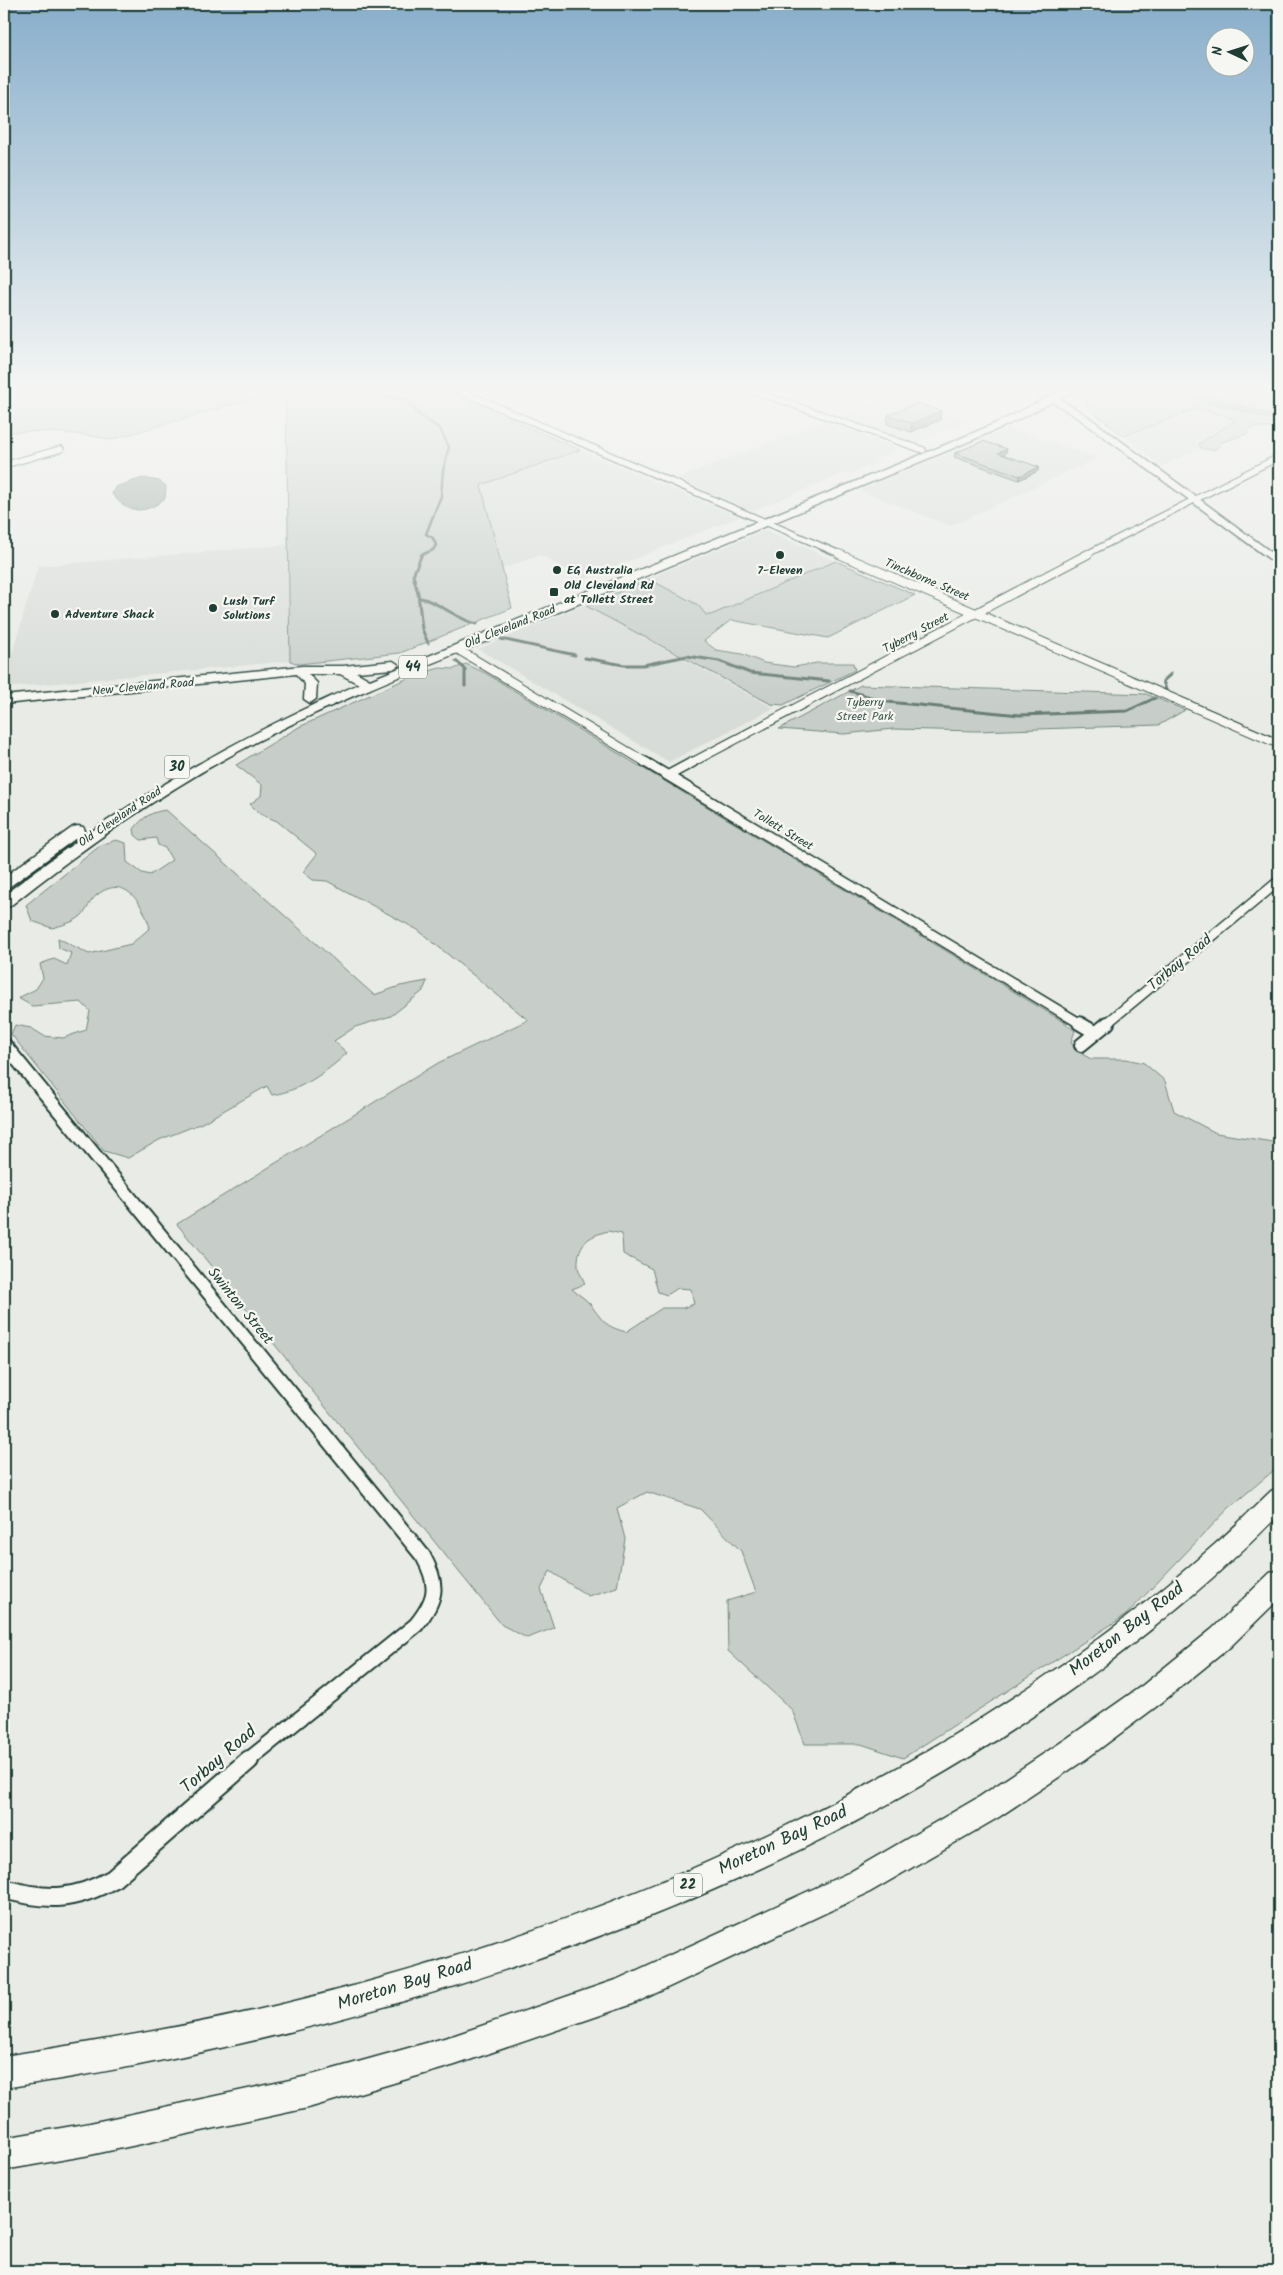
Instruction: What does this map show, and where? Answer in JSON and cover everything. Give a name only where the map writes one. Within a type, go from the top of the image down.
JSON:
[{"type":"main road","name":"Old Cleveland Road","points":[[4,884],[72,834],[143,787],[213,747],[310,699],[457,649],[818,495]]},
{"type":"main road","name":"Old Cleveland Road","points":[[4,904],[103,828],[186,774],[393,665],[822,495]]},
{"type":"main road","points":[[1186,495],[1279,563]]},
{"type":"main road","name":"44","points":[[343,670],[393,665]]},
{"type":"main road","name":"New Cleveland Road","points":[[282,674],[299,670],[343,670],[361,683]]},
{"type":"main road","name":"New Cleveland Road","points":[[4,700],[282,674],[322,676],[361,683]]},
{"type":"main road","points":[[302,674],[310,683],[310,699]]},
{"type":"main road","name":"Moreton Bay Road","points":[[4,2072],[194,2038],[301,2015],[383,1993],[567,1933],[658,1898],[750,1858],[851,1809],[947,1755],[1034,1701],[1133,1628],[1177,1592],[1213,1562],[1279,1499]]},
{"type":"main road","points":[[4,2154],[90,2139],[308,2092],[455,2050],[622,1993],[860,1882],[989,1807],[1076,1749],[1152,1694],[1221,1638],[1279,1582]]},
{"type":"street","name":"Tinchborne Street","points":[[703,495],[1279,744]]},
{"type":"street","name":"Tyberry Street","points":[[669,775],[1202,495]]},
{"type":"street","name":"Tollett Street","points":[[457,649],[1096,1033]]},
{"type":"street","name":"Torbay Road","points":[[1081,1045],[1279,882]]},
{"type":"street","name":"Swinton Street","points":[[4,1044],[392,1517],[431,1571],[435,1582],[435,1596]]},
{"type":"street","name":"Torbay Road","points":[[4,1889],[33,1897],[56,1899],[90,1891],[113,1879],[240,1767],[416,1625],[428,1611],[435,1596]]},
{"type":"shaded area","points":[[113,495],[165,495],[165,498],[151,507],[138,510],[124,506]]},
{"type":"shaded area","points":[[484,495],[687,495],[739,517],[584,579],[540,555],[502,569]]},
{"type":"shaded area","points":[[716,495],[791,495],[752,511]]},
{"type":"shaded area","points":[[873,495],[1017,495],[950,526]]},
{"type":"shaded area","points":[[765,530],[836,561],[713,616],[638,635],[774,708],[669,762],[478,649]]},
{"type":"shaded area","points":[[287,545],[290,661],[4,688],[4,681],[38,566]]},
{"type":"green space","points":[[287,495],[484,495],[512,608],[400,653],[299,664],[290,661]]},
{"type":"green space","points":[[836,561],[915,595],[828,638],[731,620],[704,641],[716,650],[742,654],[764,663],[794,667],[817,663],[853,663],[855,670],[783,705],[771,704],[586,606],[649,579],[698,605],[706,615],[711,615]]},
{"type":"green space","points":[[466,664],[485,673],[1064,1022],[1075,1031],[1071,1042],[1075,1050],[1091,1059],[1126,1059],[1144,1063],[1165,1081],[1174,1111],[1216,1133],[1279,1143],[1279,1466],[1229,1508],[1126,1615],[903,1758],[861,1744],[805,1744],[792,1710],[728,1651],[727,1601],[756,1592],[741,1551],[700,1509],[647,1492],[617,1508],[625,1539],[617,1587],[588,1596],[550,1571],[541,1589],[554,1628],[527,1638],[502,1625],[177,1224],[438,1063],[528,1020],[418,930],[327,881],[313,880],[303,872],[317,854],[277,821],[260,814],[250,804],[261,796],[262,785],[236,765],[299,727],[417,674],[440,668],[454,669]],"holes":[[[608,1231],[622,1234],[623,1254],[652,1269],[658,1292],[667,1295],[678,1288],[691,1289],[694,1304],[683,1308],[662,1308],[626,1332],[613,1327],[601,1319],[588,1302],[572,1289],[585,1284],[579,1270],[578,1258],[582,1246],[595,1235]]]},
{"type":"green space","name":"Tyberry Street Park","points":[[861,685],[1146,694],[1185,710],[1159,725],[977,731],[893,729],[844,734],[779,729]]},
{"type":"green space","points":[[166,810],[374,995],[400,986],[427,981],[423,991],[391,1016],[355,1027],[334,1041],[347,1053],[312,1080],[293,1089],[272,1095],[267,1086],[202,1123],[159,1140],[128,1158],[104,1151],[11,1034],[15,1025],[31,1028],[44,1036],[63,1038],[86,1030],[90,1011],[81,1002],[32,1006],[18,998],[36,989],[43,978],[40,964],[54,959],[67,965],[71,953],[59,948],[58,938],[89,954],[131,944],[150,928],[138,901],[124,889],[107,889],[92,900],[78,918],[67,924],[52,928],[32,921],[26,905],[101,845],[116,840],[126,843],[127,862],[142,873],[150,875],[172,860],[165,848],[158,845],[156,838],[141,840],[135,835],[134,829],[148,816]]},
{"type":"waterway","points":[[422,555],[433,550],[436,545],[433,538],[426,534],[441,495]]},
{"type":"waterway","points":[[422,555],[413,575],[418,593],[422,629],[428,643]]},
{"type":"waterway","points":[[421,598],[435,603],[462,619],[477,624]]},
{"type":"waterway","points":[[501,639],[575,655]]},
{"type":"waterway","points":[[585,658],[624,665],[643,665],[687,656],[719,661],[750,673],[829,681]]},
{"type":"waterway","points":[[456,661],[465,669],[465,686]]},
{"type":"waterway","points":[[1166,690],[1163,681],[1171,674]]},
{"type":"waterway","points":[[850,691],[888,702],[1020,715],[1127,711],[1155,698]]},
{"type":"place","name":"7-Eleven","points":[[780,555]]},
{"type":"place","name":"EG Australia","points":[[557,570]]},
{"type":"place","name":"Old Cleveland Rd at Tollett Street","points":[[554,592]]},
{"type":"place","name":"Lush Turf Solutions","points":[[213,608]]},
{"type":"place","name":"Adventure Shack","points":[[55,614]]}]
